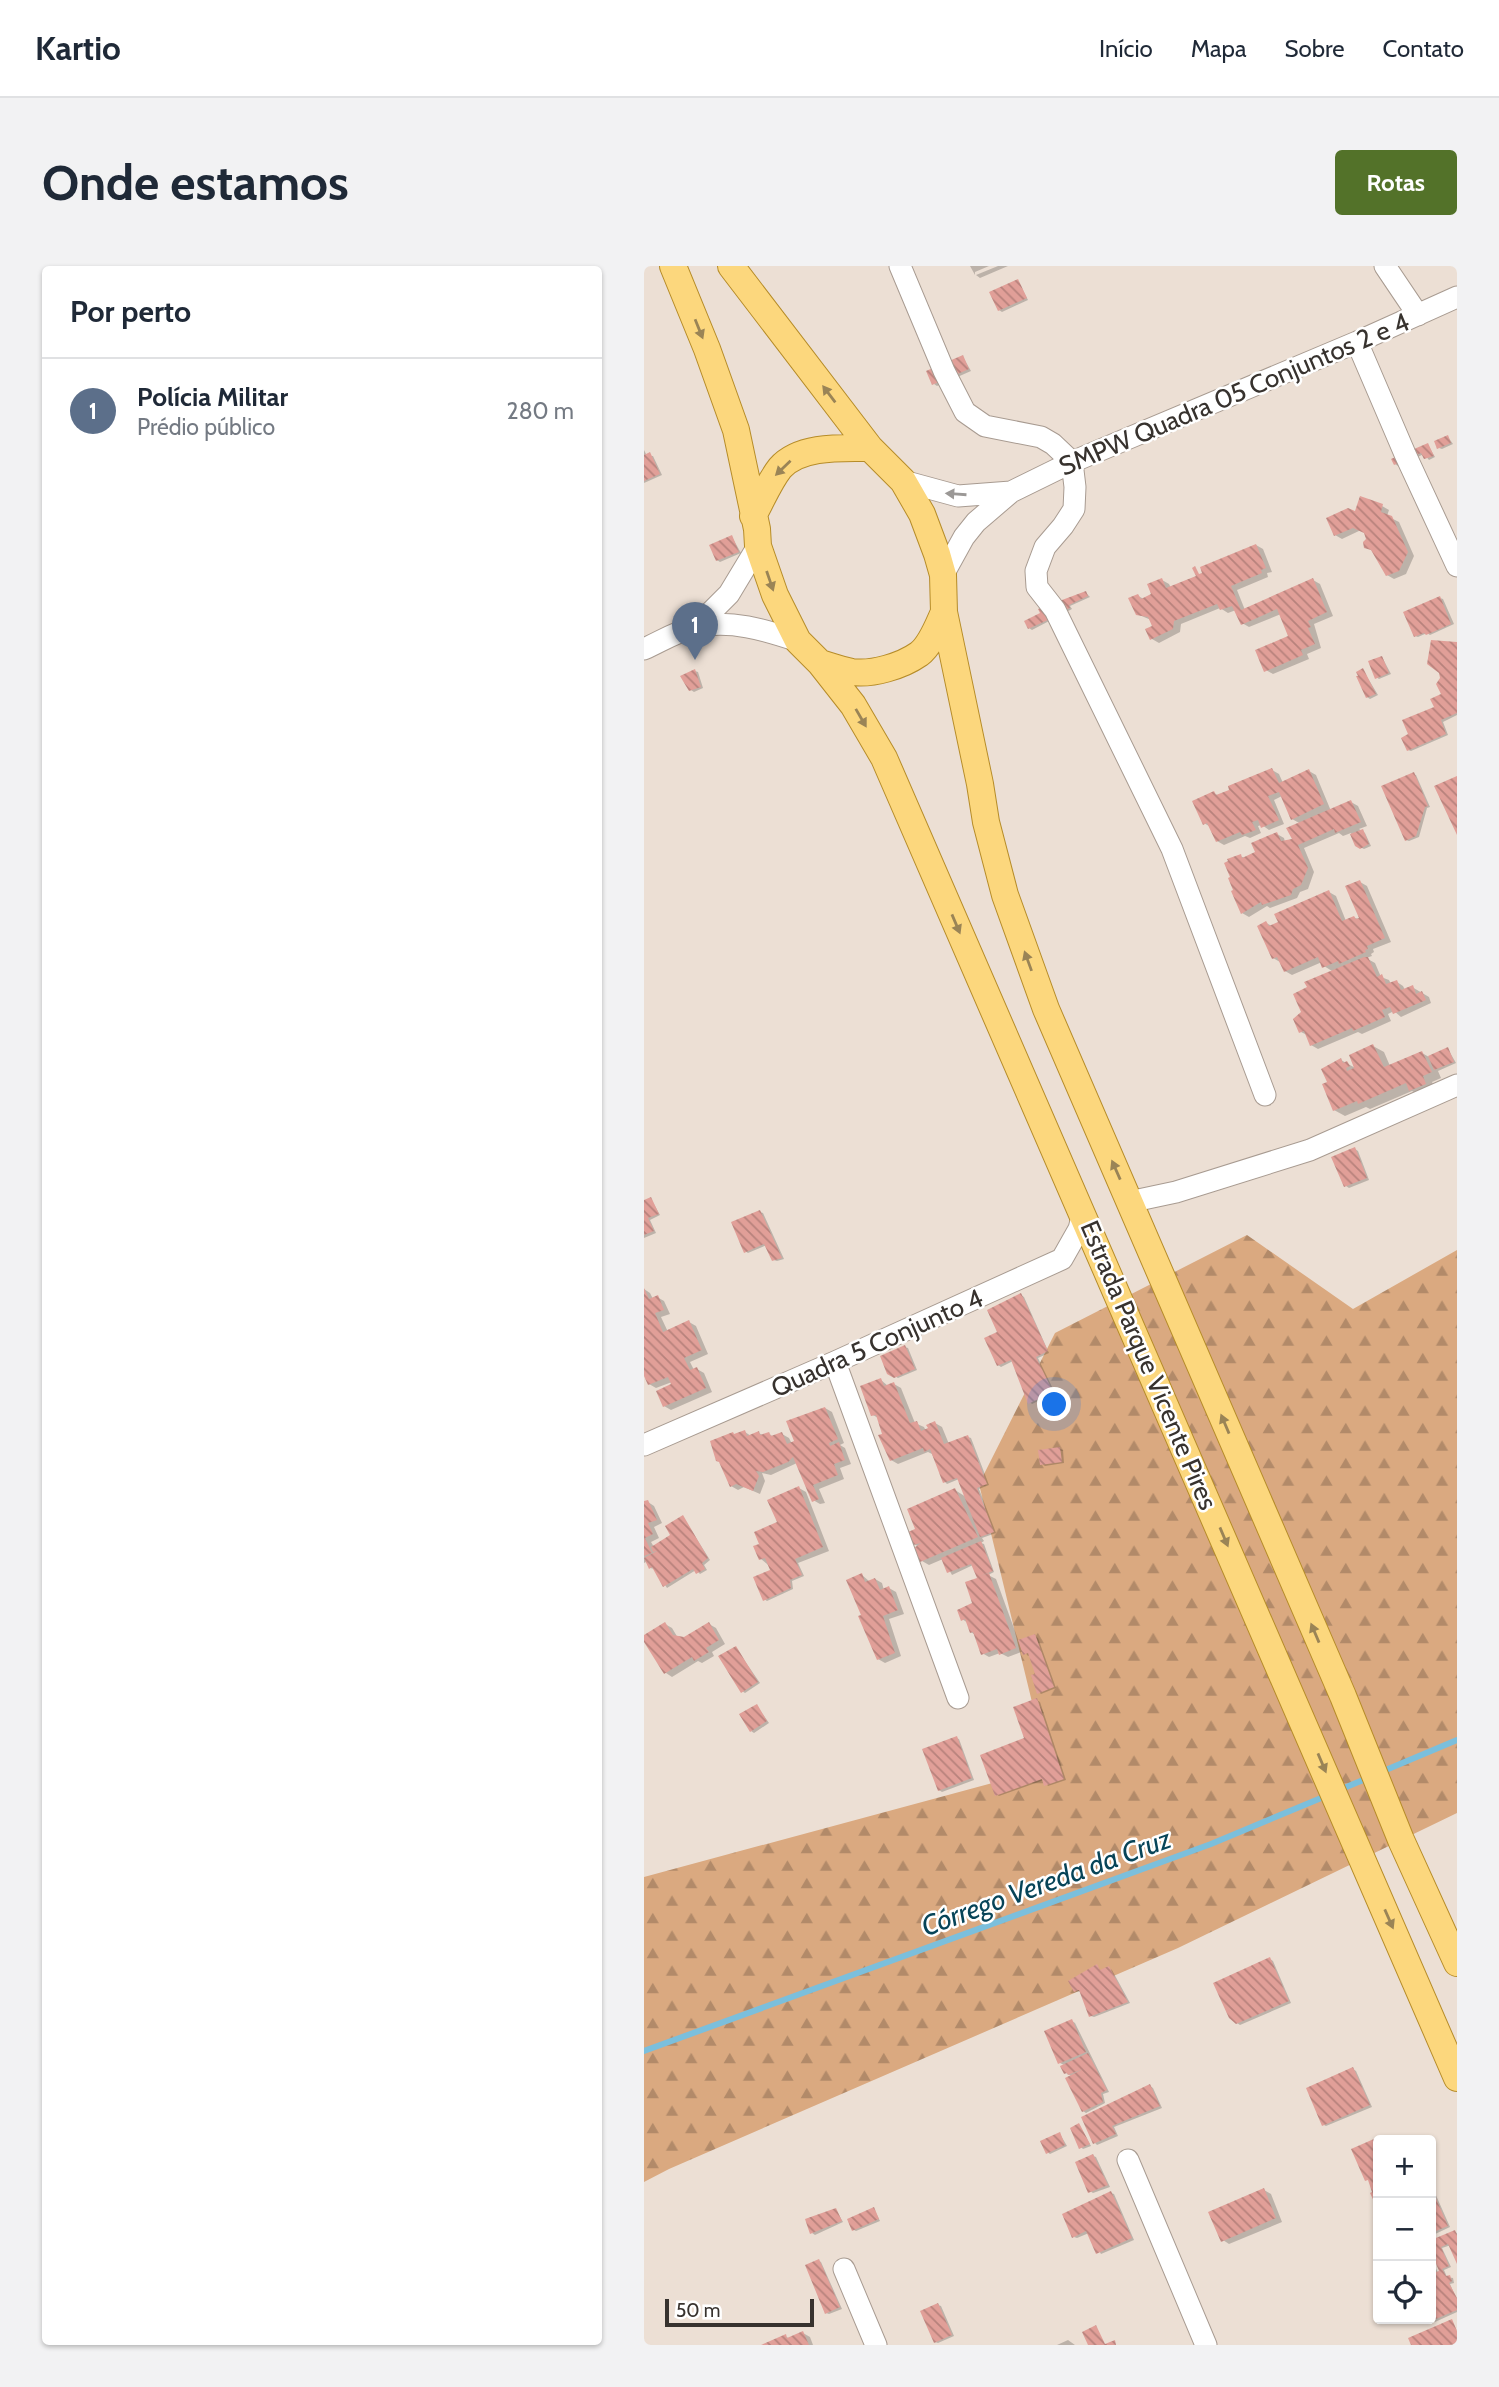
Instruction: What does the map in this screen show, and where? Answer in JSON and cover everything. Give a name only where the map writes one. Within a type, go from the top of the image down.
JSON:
[{"type":"main road","points":[[673,266],[736,430],[758,546],[775,595],[798,641],[820,663],[853,672],[876,671],[920,654],[944,612],[943,575],[922,514],[903,481],[870,448],[732,266]]},
{"type":"main road","points":[[753,516],[772,478],[783,465],[811,452],[838,448],[870,448]]},
{"type":"main road","name":"Estrada Parque Vicente Pires","points":[[944,612],[981,784],[986,822],[1005,895],[1046,1009],[1342,1696],[1401,1840],[1457,1963]]},
{"type":"main road","name":"Estrada Parque Vicente Pires","points":[[820,663],[853,705],[884,758],[1457,2078]]},
{"type":"street","points":[[900,266],[944,371],[965,412],[985,426],[1041,437],[1072,462],[1074,509],[1040,558],[1035,571],[1037,587],[1055,610],[1172,849],[1265,1095]]},
{"type":"street","points":[[1385,266],[1418,315]]},
{"type":"street","name":"SMPW Quadra 05 Conjuntos 2 e 4","points":[[943,575],[964,537],[976,522],[1011,492],[1072,462],[1457,298]]},
{"type":"street","points":[[1357,342],[1457,566]]},
{"type":"street","name":"SMPW Quadra 05 Conjuntos 2 e 4","points":[[903,481],[958,496],[1011,492]]},
{"type":"street","points":[[696,627],[729,594],[758,546]]},
{"type":"street","points":[[644,649],[696,627],[742,625],[798,641]]},
{"type":"street","points":[[1129,1202],[1176,1192],[1310,1150],[1457,1085]]},
{"type":"street","name":"Quadra 5 Conjunto 4","points":[[644,1445],[1062,1259],[1080,1229],[1083,1213]]},
{"type":"street","points":[[835,1362],[958,1698]]},
{"type":"street","points":[[1128,2160],[1206,2345]]},
{"type":"street","points":[[844,2269],[876,2345]]},
{"type":"green space","points":[[1247,1235],[1353,1309],[1457,1250],[1457,1813],[1178,1948],[644,2182],[644,1877],[1048,1768],[979,1484],[1055,1333]]},
{"type":"building","points":[[1018,279],[1027,298],[998,311],[989,292]]},
{"type":"building","points":[[963,355],[969,369],[932,385],[926,371]]},
{"type":"building","points":[[1448,435],[1451,443],[1437,449],[1434,441]]},
{"type":"building","points":[[1428,443],[1434,456],[1424,459],[1421,453],[1394,465],[1391,459]]},
{"type":"building","points":[[650,452],[660,474],[644,481],[644,455]]},
{"type":"building","points":[[1360,496],[1383,504],[1381,512],[1392,516],[1408,552],[1399,571],[1386,576],[1371,550],[1364,548],[1364,533],[1353,528],[1334,536],[1326,518],[1348,508],[1355,511]]},
{"type":"building","points":[[732,535],[739,552],[716,561],[709,545]]},
{"type":"building","points":[[1256,544],[1266,568],[1261,570],[1262,573],[1231,586],[1241,610],[1313,578],[1327,612],[1308,621],[1315,644],[1301,650],[1303,655],[1264,672],[1255,650],[1288,636],[1277,609],[1241,625],[1232,606],[1220,610],[1217,604],[1174,621],[1173,629],[1150,640],[1145,629],[1152,626],[1148,617],[1136,615],[1128,598],[1138,594],[1141,599],[1151,594],[1147,584],[1162,578],[1166,588],[1196,576],[1192,568],[1195,566],[1199,574],[1202,573],[1200,567]]},
{"type":"building","points":[[1086,591],[1088,596],[1069,605],[1070,608],[1028,629],[1024,621],[1040,613],[1038,609]]},
{"type":"building","points":[[1440,596],[1451,624],[1414,637],[1403,612]]},
{"type":"building","points":[[1431,640],[1457,642],[1457,713],[1441,720],[1446,734],[1407,751],[1401,738],[1408,734],[1402,720],[1434,707],[1430,699],[1441,694],[1436,684],[1440,678],[1439,673],[1427,664]]},
{"type":"building","points":[[1382,656],[1389,673],[1375,679],[1368,661]]},
{"type":"building","points":[[1363,668],[1376,694],[1366,698],[1356,676],[1356,672]]},
{"type":"building","points":[[695,669],[701,687],[689,691],[680,676]]},
{"type":"building","points":[[1272,768],[1279,783],[1309,769],[1324,804],[1291,820],[1279,792],[1268,796],[1279,820],[1261,828],[1258,820],[1252,822],[1256,830],[1242,835],[1240,832],[1216,842],[1207,823],[1203,825],[1192,801],[1214,791],[1216,795],[1229,790],[1228,786]]},
{"type":"building","points":[[1414,772],[1428,806],[1425,807],[1416,836],[1405,841],[1381,786]]},
{"type":"building","points":[[1457,776],[1457,835],[1434,786]]},
{"type":"building","points":[[1351,800],[1361,822],[1335,833],[1334,829],[1298,845],[1308,868],[1301,885],[1293,889],[1291,895],[1262,905],[1261,902],[1241,914],[1231,891],[1230,877],[1224,863],[1227,859],[1241,854],[1242,858],[1255,852],[1251,843],[1277,832],[1281,841],[1292,839],[1286,828]]},
{"type":"building","points":[[1363,829],[1369,844],[1360,849],[1355,846],[1350,834]]},
{"type":"building","points":[[1360,880],[1385,938],[1367,946],[1366,952],[1339,964],[1338,961],[1322,968],[1318,957],[1284,972],[1277,957],[1272,959],[1257,926],[1266,921],[1269,926],[1278,922],[1274,914],[1329,890],[1342,921],[1354,916],[1359,918],[1345,886]]},
{"type":"building","points":[[1368,957],[1377,977],[1382,974],[1386,984],[1397,980],[1401,990],[1413,985],[1416,994],[1422,991],[1426,1000],[1393,1014],[1390,1007],[1382,1010],[1385,1017],[1310,1046],[1304,1031],[1299,1033],[1293,1019],[1301,1012],[1293,994],[1307,987],[1304,982]]},
{"type":"building","points":[[1373,1044],[1384,1067],[1422,1051],[1432,1072],[1423,1076],[1426,1084],[1409,1091],[1406,1083],[1358,1104],[1357,1101],[1333,1111],[1322,1084],[1327,1082],[1321,1069],[1341,1058],[1343,1063],[1347,1061],[1350,1066],[1346,1068],[1347,1071],[1354,1068],[1349,1055]]},
{"type":"building","points":[[1448,1047],[1454,1062],[1434,1070],[1428,1056]]},
{"type":"building","points":[[1355,1147],[1367,1178],[1344,1187],[1331,1157]]},
{"type":"building","points":[[651,1197],[659,1214],[648,1218],[654,1231],[644,1235],[644,1200]]},
{"type":"building","points":[[760,1210],[782,1258],[772,1261],[764,1244],[744,1253],[731,1222]]},
{"type":"building","points":[[644,1288],[649,1299],[658,1295],[664,1310],[655,1313],[663,1332],[689,1320],[702,1350],[684,1358],[690,1370],[697,1367],[706,1388],[663,1407],[656,1391],[671,1384],[668,1377],[648,1385],[644,1376]]},
{"type":"building","points":[[1021,1293],[1048,1351],[1036,1357],[1053,1392],[1028,1404],[1011,1360],[997,1366],[984,1338],[997,1332],[987,1310]]},
{"type":"building","points":[[905,1345],[915,1369],[894,1378],[887,1374],[880,1356]]},
{"type":"building","points":[[881,1378],[884,1386],[894,1382],[910,1423],[917,1421],[921,1431],[935,1421],[944,1444],[968,1435],[987,1484],[977,1488],[994,1532],[980,1537],[957,1478],[943,1483],[930,1449],[924,1452],[923,1448],[890,1461],[878,1435],[882,1434],[876,1415],[871,1416],[860,1386]]},
{"type":"building","points":[[825,1407],[838,1439],[829,1443],[830,1446],[839,1442],[845,1460],[834,1464],[838,1475],[813,1485],[819,1499],[812,1502],[793,1457],[788,1462],[763,1472],[756,1471],[759,1476],[753,1491],[736,1484],[730,1487],[719,1462],[716,1461],[710,1441],[745,1430],[747,1436],[759,1431],[760,1435],[769,1432],[771,1436],[782,1432],[787,1444],[794,1441],[786,1421]]},
{"type":"building","points":[[1060,1447],[1062,1462],[1040,1465],[1038,1450]]},
{"type":"building","points":[[799,1486],[823,1547],[795,1559],[802,1575],[790,1580],[791,1588],[763,1601],[753,1577],[770,1570],[765,1558],[759,1560],[753,1546],[759,1544],[754,1532],[777,1522],[767,1500]]},
{"type":"building","points":[[955,1488],[978,1537],[920,1562],[914,1548],[921,1543],[913,1545],[908,1532],[915,1529],[907,1509]]},
{"type":"building","points":[[648,1500],[657,1520],[648,1523],[653,1534],[645,1538],[652,1553],[644,1556],[644,1501]]},
{"type":"building","points":[[683,1515],[708,1558],[702,1563],[705,1569],[696,1574],[693,1569],[663,1587],[644,1558],[657,1551],[653,1552],[651,1547],[670,1535],[665,1526]]},
{"type":"building","points":[[981,1541],[993,1571],[980,1576],[989,1573],[1016,1648],[999,1655],[997,1649],[981,1655],[973,1632],[970,1633],[965,1619],[961,1621],[957,1610],[972,1603],[965,1582],[977,1578],[971,1564],[947,1573],[941,1558]]},
{"type":"building","points":[[862,1573],[865,1582],[875,1578],[880,1590],[889,1586],[898,1610],[883,1616],[895,1653],[877,1660],[846,1580]]},
{"type":"building","points":[[665,1622],[673,1635],[684,1637],[709,1622],[719,1640],[706,1648],[709,1652],[694,1661],[692,1657],[664,1674],[644,1642],[644,1635]]},
{"type":"building","points":[[1035,1634],[1054,1687],[1037,1694],[1031,1675],[1035,1674],[1028,1653],[1023,1655],[1018,1640]]},
{"type":"building","points":[[736,1646],[758,1682],[741,1693],[718,1656]]},
{"type":"building","points":[[1037,1698],[1064,1779],[1044,1786],[1042,1779],[995,1796],[980,1755],[1024,1738],[1013,1707]]},
{"type":"building","points":[[757,1704],[767,1721],[750,1732],[739,1714]]},
{"type":"building","points":[[957,1736],[972,1778],[938,1791],[922,1749]]},
{"type":"building","points":[[1270,1957],[1289,2001],[1236,2024],[1229,2018],[1213,1983]]},
{"type":"building","points":[[1097,1964],[1100,1970],[1109,1966],[1128,2002],[1089,2017],[1079,1990],[1074,1992],[1068,1981]]},
{"type":"building","points":[[1072,2019],[1086,2052],[1058,2064],[1044,2031]]},
{"type":"building","points":[[1088,2053],[1107,2090],[1101,2093],[1103,2102],[1082,2112],[1065,2078],[1083,2069],[1068,2075],[1064,2074],[1060,2066]]},
{"type":"building","points":[[1353,2067],[1370,2105],[1322,2126],[1306,2088]]},
{"type":"building","points":[[1150,2084],[1160,2106],[1112,2126],[1116,2134],[1093,2144],[1081,2117]]},
{"type":"building","points":[[1079,2123],[1090,2144],[1079,2149],[1070,2128]]},
{"type":"building","points":[[1060,2132],[1065,2145],[1046,2154],[1040,2141]]},
{"type":"building","points":[[1373,2139],[1373,2199],[1368,2180],[1365,2181],[1351,2149]]},
{"type":"building","points":[[1093,2154],[1108,2185],[1088,2193],[1075,2162]]},
{"type":"building","points":[[1264,2188],[1276,2218],[1221,2242],[1208,2212]]},
{"type":"building","points":[[1111,2191],[1132,2238],[1096,2254],[1086,2231],[1072,2238],[1062,2214]]},
{"type":"building","points":[[1436,2198],[1448,2226],[1436,2231]]},
{"type":"building","points":[[874,2207],[879,2219],[852,2231],[847,2219]]},
{"type":"building","points":[[836,2208],[842,2221],[810,2234],[805,2219]]},
{"type":"building","points":[[1455,2230],[1457,2235],[1457,2264],[1448,2244],[1441,2247],[1449,2266],[1442,2269],[1446,2276],[1450,2275],[1452,2281],[1449,2283],[1457,2298],[1457,2310],[1436,2319],[1436,2272],[1439,2271],[1436,2264],[1436,2238]]},
{"type":"building","points":[[819,2259],[840,2307],[825,2314],[805,2265]]},
{"type":"building","points":[[938,2303],[952,2335],[934,2343],[920,2311]]},
{"type":"building","points":[[1452,2319],[1457,2331],[1457,2345],[1411,2345],[1408,2338]]},
{"type":"building","points":[[1096,2325],[1105,2344],[1115,2340],[1116,2345],[1088,2345],[1082,2332]]},
{"type":"building","points":[[803,2331],[809,2345],[761,2345],[786,2334],[787,2338]]},
{"type":"waterway","name":"Córrego Vereda da Cruz","points":[[1381,1772],[1457,1740]]},
{"type":"waterway","name":"Córrego Vereda da Cruz","points":[[1339,1790],[1368,1778]]},
{"type":"waterway","name":"Córrego Vereda da Cruz","points":[[644,2051],[1211,1844],[1326,1796]]},
{"type":"place","name":"Polícia Militar","points":[[695,660]]}]
